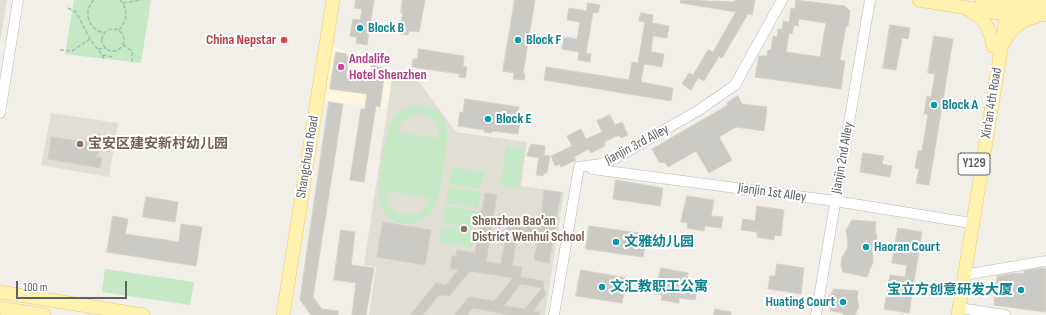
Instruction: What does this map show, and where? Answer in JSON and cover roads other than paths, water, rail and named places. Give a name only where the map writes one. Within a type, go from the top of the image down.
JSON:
[{"type":"main road","name":"Shangchuan Road","points":[[275,315],[326,0]]},
{"type":"main road","name":"Shangchuan Road","points":[[283,315],[333,0]]},
{"type":"main road","points":[[918,0],[964,7],[1046,5]]},
{"type":"main road","points":[[982,0],[1046,15]]},
{"type":"main road","points":[[1035,0],[1046,5]]},
{"type":"main road","name":"Xin'an 4th Road","points":[[955,313],[965,222],[1004,6]]},
{"type":"main road","points":[[964,7],[974,12],[983,20],[997,47],[1020,22],[1025,19],[1046,15]]},
{"type":"main road","name":"Xin'an 4th Road","points":[[955,313],[964,275],[997,47]]},
{"type":"main road","points":[[0,292],[143,315]]},
{"type":"main road","points":[[0,308],[44,315]]},
{"type":"street","points":[[0,113],[4,63],[18,0]]},
{"type":"street","name":"Jianjin 3rd Alley","points":[[579,167],[601,164],[616,158],[698,110],[735,85],[782,0]]},
{"type":"street","name":"Jianjin 2nd Alley","points":[[816,315],[870,0]]},
{"type":"street","points":[[554,315],[579,167]]},
{"type":"street","name":"Jianjin 1st Alley","points":[[579,167],[835,202],[965,222]]},
{"type":"street","points":[[964,275],[1046,261]]},
{"type":"street","points":[[955,313],[1005,315]]},
{"type":"place","name":"Block B","points":[[360,28]]},
{"type":"place","name":"China Nepstar","points":[[284,40]]},
{"type":"place","name":"Block F","points":[[518,40]]},
{"type":"place","name":"Andalife Hotel Shenzhen","points":[[341,67]]},
{"type":"place","name":"Block A","points":[[934,105]]},
{"type":"place","name":"Block E","points":[[488,119]]},
{"type":"place","name":"宝安区建安新村幼儿园","points":[[80,144]]},
{"type":"place","name":"Shenzhen Bao'an District Wenhui School","points":[[464,229]]},
{"type":"place","name":"文雅幼儿园","points":[[616,242]]},
{"type":"place","name":"Haoran Court","points":[[866,247]]},
{"type":"place","name":"文汇教职工公寓","points":[[602,287]]},
{"type":"place","name":"宝立方创意研发大厦","points":[[1021,290]]},
{"type":"place","name":"Huating Court","points":[[843,302]]}]
